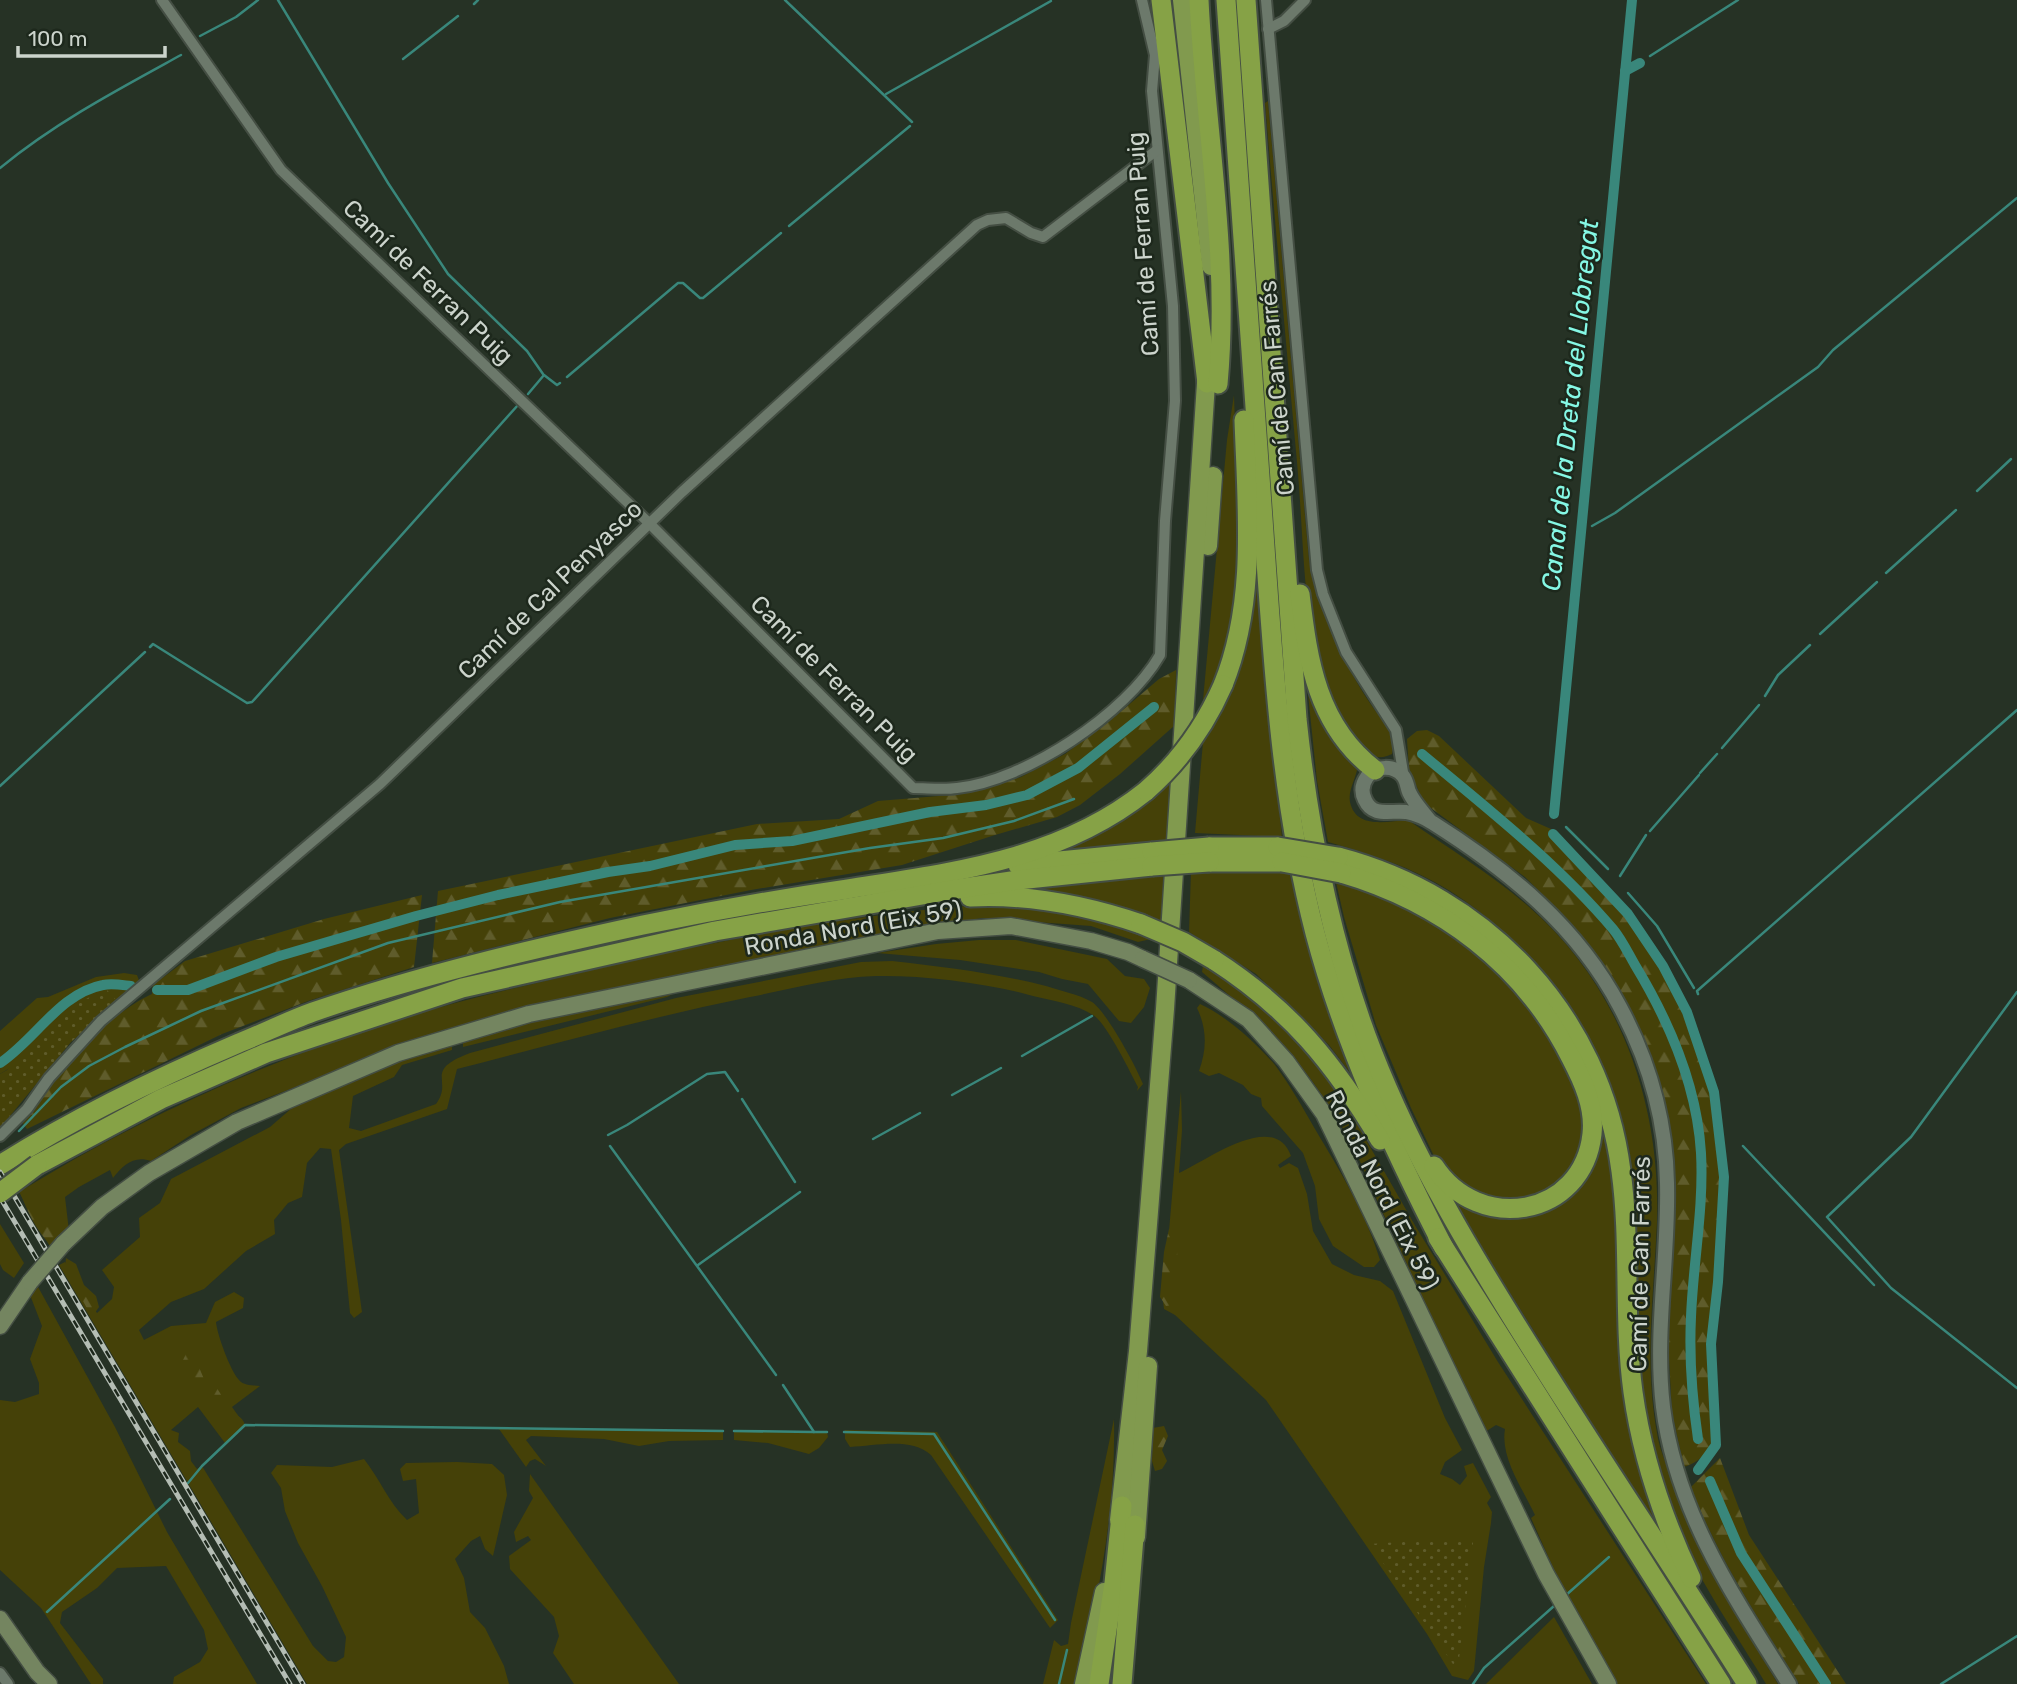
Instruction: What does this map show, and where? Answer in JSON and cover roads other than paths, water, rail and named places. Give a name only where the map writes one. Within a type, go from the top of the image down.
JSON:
[{"type":"highway","points":[[1161,0],[1213,383]]},
{"type":"highway","points":[[1170,0],[1213,383]]},
{"type":"highway","points":[[1099,1684],[1112,1595],[1138,1351],[1217,333],[1182,0]]},
{"type":"highway","points":[[1122,1684],[1174,1031],[1213,383],[1223,335],[1223,282],[1199,0]]},
{"type":"highway","points":[[1226,0],[1276,691],[1293,834],[1315,934],[1347,1033],[1404,1168],[1444,1248]]},
{"type":"highway","points":[[1247,4],[1297,719],[1314,843],[1344,967],[1371,1049],[1433,1185],[1508,1312],[1747,1684]]},
{"type":"highway","points":[[0,1165],[128,1094],[207,1056],[310,1013],[462,967],[644,925],[947,872],[1015,856],[1069,839],[1108,818],[1146,791],[1189,745],[1209,714],[1223,685],[1240,632],[1247,580],[1241,351],[1243,230]]},
{"type":"highway","points":[[1276,427],[1311,667],[1323,702],[1340,736],[1357,757],[1381,769]]},
{"type":"highway","points":[[947,872],[1209,855],[1280,855],[1381,870],[1428,891],[1489,933],[1541,985],[1571,1027],[1588,1060],[1611,1120],[1621,1169],[1628,1343],[1641,1439],[1674,1541],[1723,1646]]},
{"type":"highway","points":[[0,1187],[110,1124],[215,1074],[316,1035],[462,988],[681,938],[985,884],[1152,859]]},
{"type":"highway","points":[[1340,865],[1438,913],[1484,947],[1513,974],[1551,1023],[1576,1068],[1591,1112],[1590,1146],[1579,1171],[1554,1196],[1523,1208],[1489,1208],[1473,1202],[1450,1187],[1392,1100]]},
{"type":"highway","points":[[902,900],[978,896],[1029,898],[1088,908],[1183,942],[1214,960],[1283,1012],[1326,1059],[1363,1111],[1444,1248],[1721,1684]]},
{"type":"highway","points":[[0,1193],[37,1165]]},
{"type":"highway","points":[[1084,1684],[1122,1506]]},
{"type":"highway","points":[[1132,1684],[1135,1525]]},
{"type":"main road","name":"Ronda Nord (Eix 59)","points":[[0,1326],[30,1282],[64,1244],[102,1207],[149,1173],[237,1122],[398,1053],[529,1014],[938,931],[1011,926],[1091,941],[1143,959],[1189,980],[1248,1019],[1286,1061],[1324,1114],[1545,1574],[1608,1684]]},
{"type":"main road","points":[[0,1619],[37,1672],[49,1684]]},
{"type":"street","name":"Camí de Ferran Puig","points":[[162,0],[281,170],[649,523],[913,788],[958,788],[1013,773],[1051,755],[1126,698],[1160,655],[1165,521],[1174,401],[1173,306],[1152,91],[1155,55],[1142,0]]},
{"type":"street","name":"Camí de Can Farrés","points":[[1266,0],[1317,569],[1323,594],[1346,652],[1393,723],[1399,740],[1406,784]]},
{"type":"street","points":[[1268,29],[1284,21],[1305,0]]},
{"type":"street","name":"Camí de Cal Penyasco","points":[[0,1136],[27,1109],[49,1078],[101,1021],[380,784],[649,523],[977,225],[988,220],[1006,218],[1043,237],[1157,150]]},
{"type":"street","points":[[1400,753],[1398,761],[1366,778],[1363,786],[1365,801],[1376,811],[1395,811],[1404,804],[1406,784]]},
{"type":"street","points":[[1381,769],[1396,771],[1430,821]]},
{"type":"street","points":[[1395,811],[1415,814],[1430,821]]},
{"type":"street","name":"Camí de Can Farrés","points":[[1430,821],[1513,879],[1554,916],[1600,974],[1632,1032],[1656,1097],[1665,1149],[1667,1195],[1660,1359],[1663,1409],[1674,1462],[1702,1540],[1789,1684]]},
{"type":"street","points":[[0,1674],[8,1684]]},
{"type":"waterway","points":[[200,36],[236,17],[258,0]]},
{"type":"waterway","points":[[278,0],[388,183],[448,274],[527,351],[543,374]]},
{"type":"waterway","points":[[474,4],[478,0]]},
{"type":"waterway","points":[[785,0],[912,122]]},
{"type":"waterway","name":"Canal de la Dreta del Llobregat","points":[[1554,814],[1632,0]]},
{"type":"waterway","points":[[1650,56],[1738,0]]},
{"type":"waterway","points":[[886,94],[1051,1]]},
{"type":"waterway","points":[[403,59],[458,16]]},
{"type":"waterway","points":[[0,168],[66,121],[181,55]]},
{"type":"waterway","points":[[1625,71],[1640,63]]},
{"type":"waterway","points":[[789,226],[910,126]]},
{"type":"waterway","points":[[1592,526],[1615,513],[1818,367],[1833,350],[2017,198]]},
{"type":"waterway","points":[[567,377],[678,283],[683,283],[703,298],[781,233]]},
{"type":"waterway","points":[[528,394],[544,375],[557,385],[560,383]]},
{"type":"waterway","points":[[150,647],[153,644],[247,703],[252,702],[518,405]]},
{"type":"waterway","points":[[1977,491],[2011,459]]},
{"type":"waterway","points":[[1886,573],[1956,510]]},
{"type":"waterway","points":[[1820,634],[1877,582]]},
{"type":"waterway","points":[[1765,696],[1778,675],[1810,645]]},
{"type":"waterway","points":[[0,786],[145,652]]},
{"type":"waterway","points":[[1722,748],[1759,705]]},
{"type":"waterway","points":[[157,990],[188,990],[276,957],[498,895],[650,866],[735,845],[792,841],[1027,795],[1078,768],[1154,707]]},
{"type":"waterway","points":[[1698,994],[1697,991],[2017,710]]},
{"type":"waterway","points":[[1422,754],[1545,859],[1613,929],[1670,1031],[1694,1103],[1701,1153],[1701,1194],[1690,1332],[1698,1439]]},
{"type":"waterway","points":[[1700,773],[1717,754]]},
{"type":"waterway","points":[[1650,831],[1699,775]]},
{"type":"waterway","points":[[19,1131],[61,1087],[89,1066],[125,1047],[201,1011],[388,943],[560,902],[870,848],[943,838],[1014,821],[1074,799]]},
{"type":"waterway","points":[[1566,827],[1608,869]]},
{"type":"waterway","name":"Canal de la Dreta del Llobregat","points":[[1553,834],[1628,914],[1663,966],[1687,1012],[1714,1092],[1724,1177],[1718,1282],[1711,1344],[1716,1445],[1698,1470]]},
{"type":"waterway","points":[[1620,876],[1646,835]]},
{"type":"waterway","points":[[1628,893],[1657,926],[1694,988]]},
{"type":"waterway","points":[[0,1063],[74,997],[103,985],[131,986]]},
{"type":"waterway","points":[[2017,992],[1911,1137],[1827,1217],[1891,1288],[2017,1388]]},
{"type":"waterway","points":[[1022,1056],[1092,1016]]},
{"type":"waterway","points":[[952,1095],[1001,1068]]},
{"type":"waterway","points":[[608,1135],[707,1074],[725,1072],[738,1091]]},
{"type":"waterway","points":[[742,1099],[795,1182]]},
{"type":"waterway","points":[[873,1139],[920,1113]]},
{"type":"waterway","points":[[610,1146],[776,1375]]},
{"type":"waterway","points":[[1743,1146],[1874,1285]]},
{"type":"waterway","points":[[698,1265],[800,1192]]},
{"type":"waterway","points":[[783,1385],[814,1432],[827,1432]]},
{"type":"waterway","points":[[188,1483],[245,1425],[723,1431]]},
{"type":"waterway","points":[[734,1431],[814,1432]]},
{"type":"waterway","points":[[844,1432],[934,1434],[1055,1620]]},
{"type":"waterway","points":[[1710,1481],[1741,1553],[1826,1684]]},
{"type":"waterway","points":[[47,1612],[170,1499]]},
{"type":"waterway","points":[[1565,1596],[1609,1557]]},
{"type":"waterway","points":[[1473,1684],[1484,1668],[1554,1606]]},
{"type":"waterway","points":[[1941,1684],[2017,1636]]},
{"type":"waterway","points":[[1059,1684],[1067,1650]]},
{"type":"railway","points":[[0,1172],[303,1684]]},
{"type":"railway","points":[[0,1197],[290,1684]]}]
